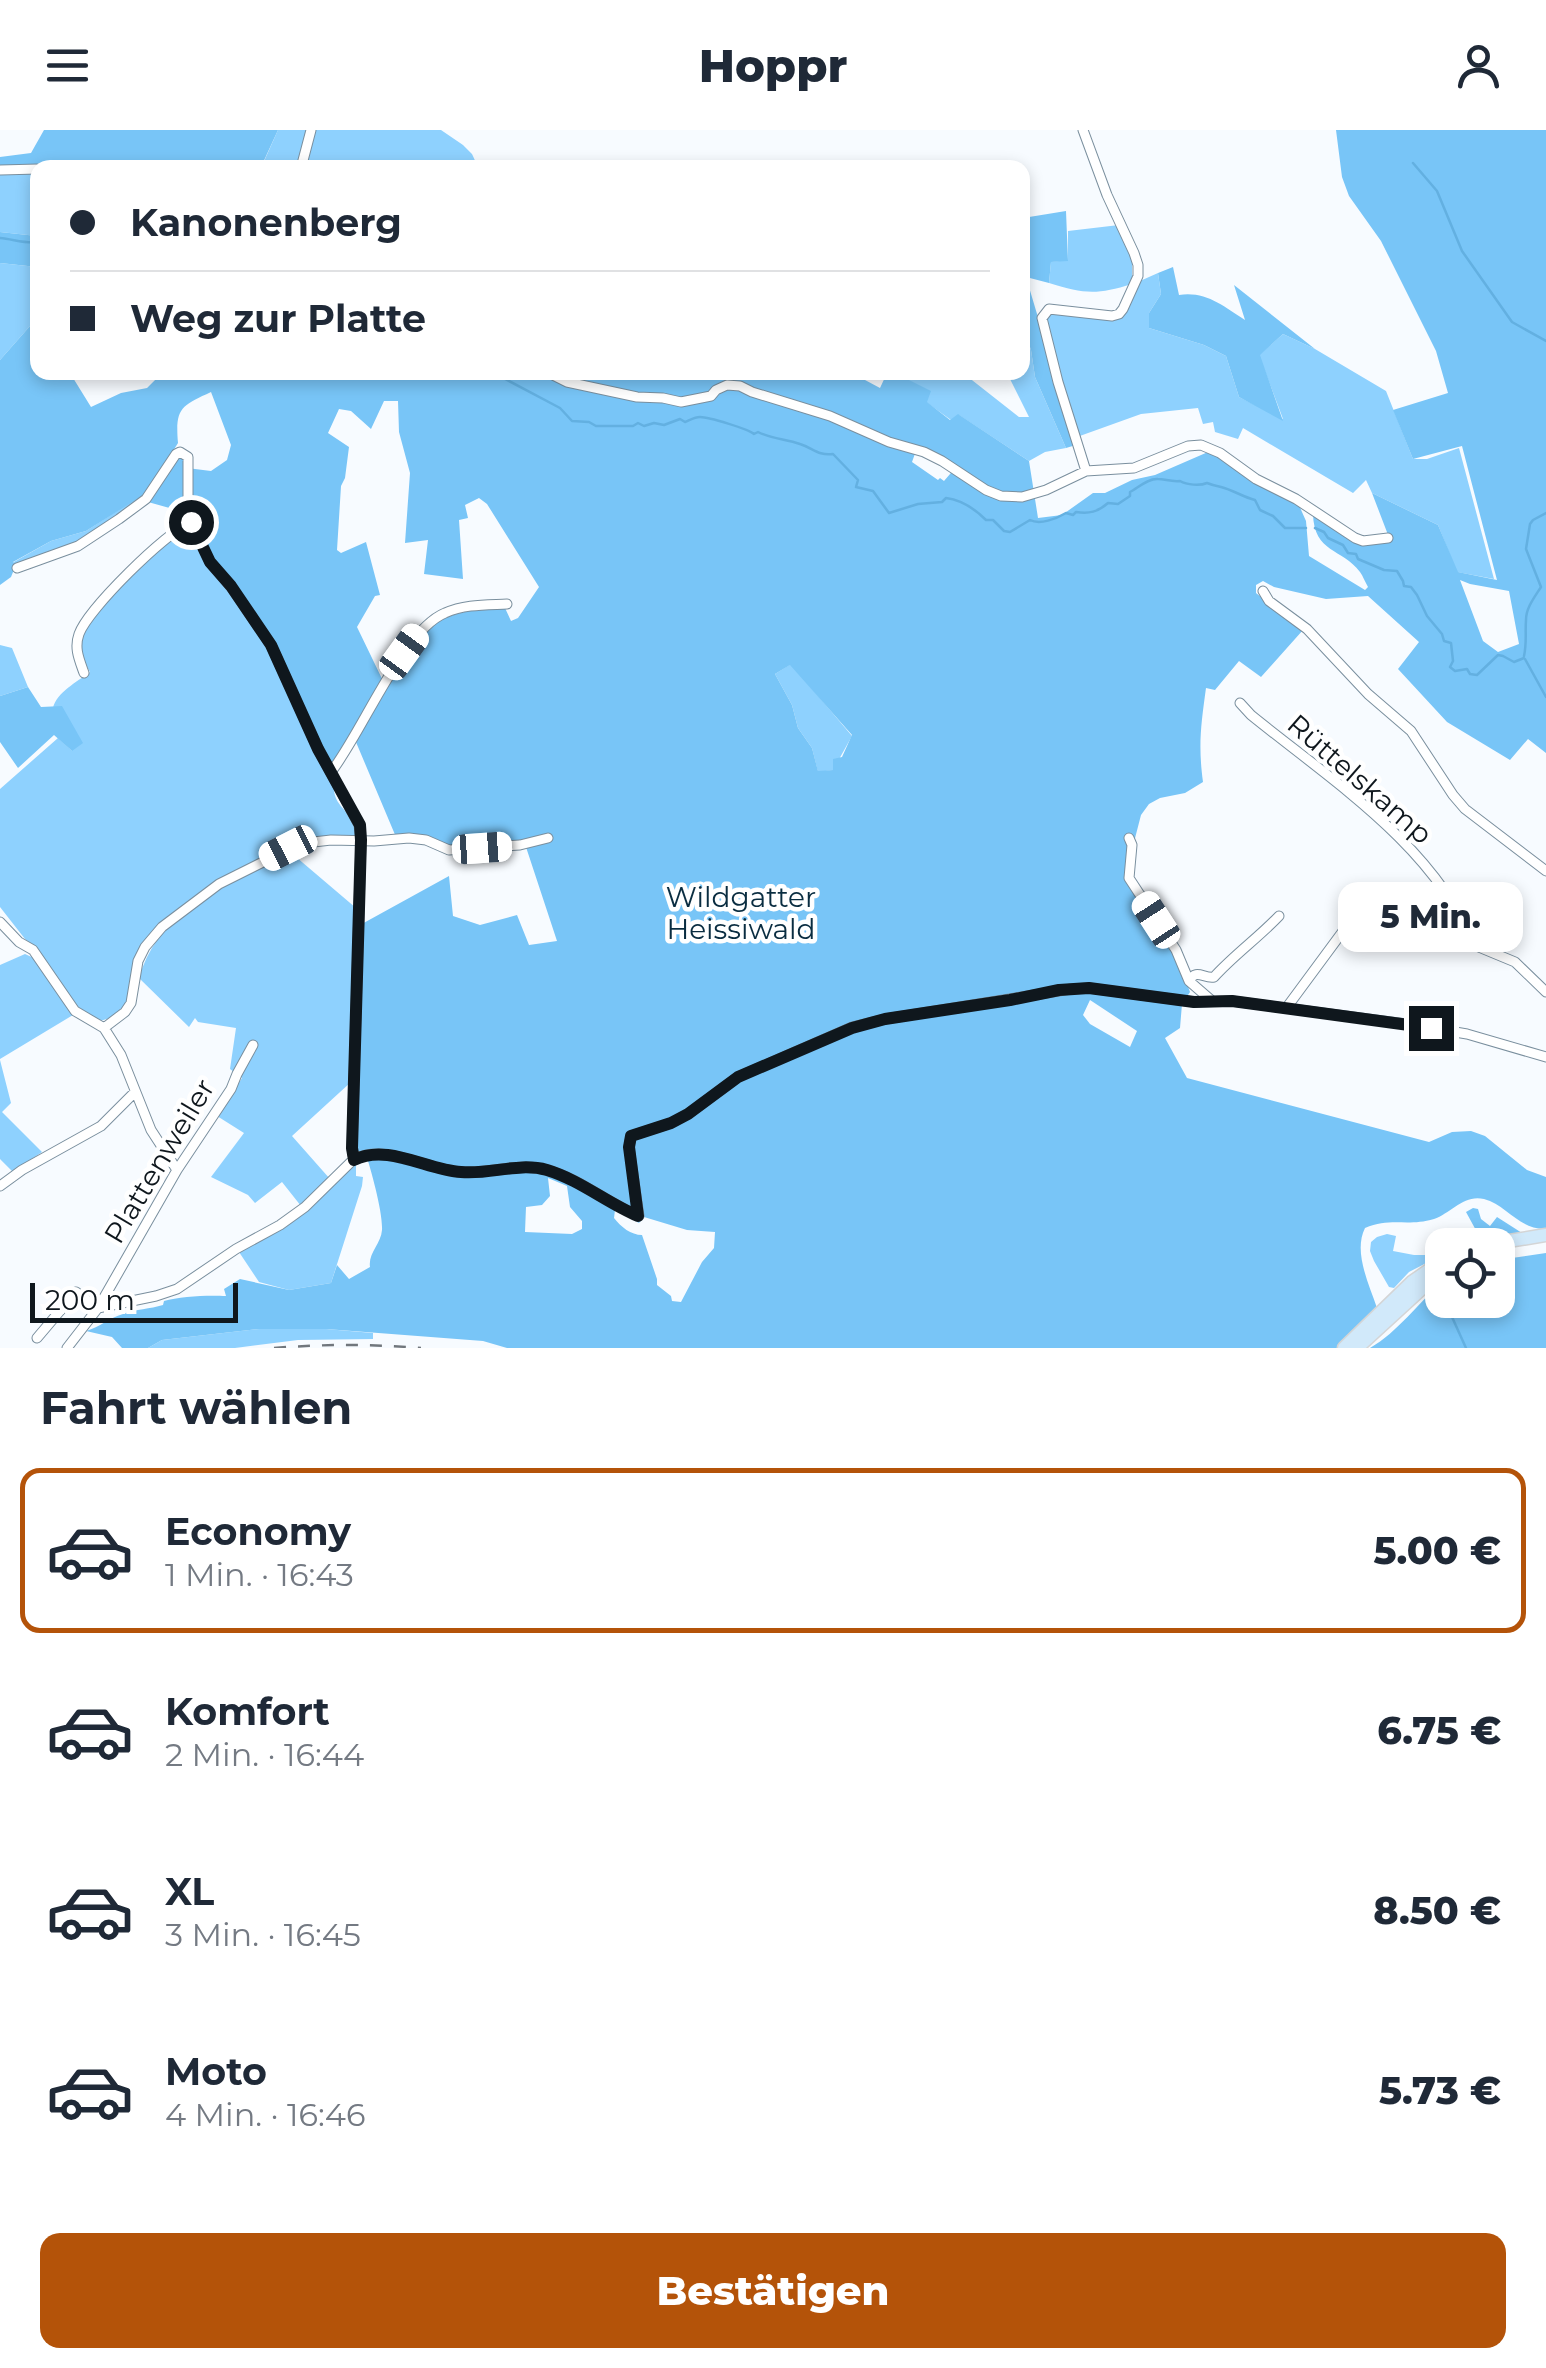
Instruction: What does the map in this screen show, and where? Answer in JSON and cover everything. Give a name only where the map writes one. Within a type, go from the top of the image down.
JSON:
[{"type":"main road","points":[[1515,1240],[1546,1235]]},
{"type":"main road","points":[[1515,1247],[1546,1242]]},
{"type":"main road","points":[[1344,1348],[1425,1273]]},
{"type":"main road","points":[[1357,1348],[1425,1284]]},
{"type":"street","points":[[303,160],[311,130]]},
{"type":"street","points":[[1082,130],[1138,271],[1119,314],[1052,309],[1042,318],[1086,472]]},
{"type":"street","points":[[0,170],[30,169]]},
{"type":"street","points":[[563,380],[637,397],[681,402],[711,396],[728,384],[740,386],[924,452],[1001,496],[1046,490],[1086,472],[1134,468],[1188,446],[1201,445],[1296,498],[1355,538],[1388,538]]},
{"type":"street","points":[[17,568],[78,546],[152,492],[176,454],[188,456],[191,522],[210,562],[271,645],[296,704],[360,825],[352,1148],[358,1157]]},
{"type":"street","points":[[84,672],[76,652],[85,622],[149,555],[191,522]]},
{"type":"street","points":[[1263,591],[1269,601],[1307,629],[1368,694],[1411,730],[1465,810],[1546,871]]},
{"type":"street","points":[[331,772],[420,630],[446,612],[468,606],[507,604]]},
{"type":"street","name":"Rüttelskamp","points":[[1240,703],[1367,807],[1428,869],[1474,945]]},
{"type":"street","points":[[104,1028],[131,1004],[136,969],[145,947],[172,918],[208,891],[273,856],[305,843],[331,840],[417,839],[450,850],[520,845],[548,838]]},
{"type":"street","points":[[1129,838],[1129,878],[1176,950],[1189,981],[1212,1001]]},
{"type":"street","points":[[1287,1007],[1366,900]]},
{"type":"street","points":[[1189,981],[1198,974],[1214,976],[1279,916]]},
{"type":"street","points":[[1406,920],[1462,945],[1474,945],[1515,962],[1546,992]]},
{"type":"street","points":[[0,922],[33,950],[75,1012],[104,1028],[121,1055],[151,1130],[177,1170]]},
{"type":"street","points":[[36,1338],[76,1292],[98,1308],[176,1289],[236,1249],[280,1226],[358,1157],[384,1155],[463,1172],[548,1170],[638,1216],[631,1136],[688,1114],[738,1077],[852,1028],[885,1019],[1089,988],[1194,1002],[1287,1007],[1459,1033],[1546,1057]]},
{"type":"street","name":"Plattenweiler","points":[[67,1348],[98,1308],[177,1170],[231,1089],[253,1045]]},
{"type":"street","points":[[0,1186],[101,1126],[136,1092]]},
{"type":"shaded area","points":[[278,130],[309,130],[300,160],[265,160]]},
{"type":"shaded area","points":[[314,130],[441,130],[463,145],[475,160],[305,160]]},
{"type":"shaded area","points":[[30,171],[30,235],[0,232],[0,173]]},
{"type":"shaded area","points":[[1119,225],[1132,257],[1132,284],[1090,292],[1049,283],[1051,262],[1068,260],[1068,231]]},
{"type":"shaded area","points":[[0,263],[30,266],[30,326],[0,360]]},
{"type":"shaded area","points":[[1158,273],[1161,294],[1149,313],[1149,328],[1226,356],[1239,397],[1283,419],[1259,355],[1283,334],[1386,391],[1413,459],[1427,459],[1459,448],[1494,579],[1457,572],[1438,525],[1372,493],[1366,480],[1353,493],[1243,428],[1238,439],[1215,432],[1213,422],[1203,424],[1198,408],[1141,414],[1077,437],[1044,318],[1047,313],[1113,318],[1140,281]]},
{"type":"shaded area","points":[[1030,347],[1035,377],[1066,448],[1045,452],[1029,461],[959,415],[951,420],[902,380],[972,380],[1019,417],[1029,417],[1010,380],[1030,380]]},
{"type":"shaded area","points":[[142,495],[144,498],[87,539],[15,567],[12,563],[51,541],[86,531]]},
{"type":"shaded area","points":[[185,528],[192,528],[268,645],[334,785],[337,800],[353,821],[357,835],[317,839],[241,870],[149,938],[132,997],[117,1016],[100,1021],[75,1005],[35,947],[0,907],[0,789],[58,738],[72,751],[53,708],[63,692],[90,672],[80,650],[85,630],[125,582]]},
{"type":"shaded area","points":[[0,645],[12,648],[28,687],[0,696]]},
{"type":"shaded area","points":[[791,664],[852,736],[833,770],[818,772],[812,748],[798,728],[792,705],[775,674]]},
{"type":"shaded area","points":[[289,851],[356,908],[351,1082],[292,1136],[330,1179],[301,1206],[282,1182],[255,1203],[248,1195],[211,1177],[244,1133],[217,1116],[242,1078],[230,1069],[236,1028],[198,1022],[195,1018],[189,1027],[139,978],[149,953],[180,915],[221,886]]},
{"type":"shaded area","points":[[25,954],[36,959],[73,1015],[0,1059],[0,965]]},
{"type":"shaded area","points":[[0,1060],[11,1103],[2,1112],[42,1152],[13,1172],[0,1159]]},
{"type":"shaded area","points":[[356,1161],[356,1176],[363,1177],[362,1186],[331,1283],[289,1290],[259,1282],[239,1252],[286,1227]]},
{"type":"shaded area","points":[[1396,1236],[1393,1251],[1425,1255],[1425,1264],[1409,1272],[1394,1288],[1389,1287],[1370,1251],[1371,1242],[1377,1237]]},
{"type":"shaded area","points":[[259,1329],[373,1333],[373,1339],[298,1340],[235,1348],[148,1348],[162,1340]]},
{"type":"green space","points":[[44,130],[278,130],[264,160],[30,160],[30,168],[0,168],[0,157],[31,153]]},
{"type":"green space","name":"Wildgatter Heissiwald","points":[[1336,130],[1546,130],[1546,753],[1528,739],[1510,760],[1447,722],[1398,669],[1419,642],[1368,596],[1326,599],[1263,581],[1256,585],[1256,593],[1303,630],[1261,677],[1239,661],[1215,690],[1206,688],[1201,735],[1203,782],[1185,793],[1149,804],[1141,815],[1125,877],[1175,952],[1190,992],[1182,1004],[1180,1028],[1165,1038],[1187,1078],[1429,1142],[1452,1132],[1471,1131],[1485,1136],[1527,1170],[1546,1177],[1546,1229],[1528,1226],[1492,1202],[1477,1198],[1434,1219],[1365,1228],[1361,1258],[1377,1308],[1337,1348],[507,1348],[483,1341],[326,1329],[259,1329],[162,1340],[148,1348],[122,1348],[112,1337],[86,1331],[171,1299],[226,1296],[224,1289],[240,1279],[289,1290],[331,1283],[337,1265],[349,1279],[370,1267],[382,1222],[365,1151],[357,1151],[360,925],[449,876],[453,916],[480,925],[517,915],[529,945],[557,941],[524,841],[448,848],[396,837],[353,735],[331,764],[323,754],[276,646],[240,591],[213,560],[191,514],[148,502],[142,496],[86,531],[51,541],[13,562],[11,577],[0,585],[0,360],[30,326],[30,380],[74,380],[91,407],[121,393],[147,388],[155,380],[865,380],[880,388],[884,380],[909,380],[931,391],[927,402],[950,420],[958,414],[1029,461],[1038,518],[1062,515],[1093,493],[1105,493],[1208,452],[1298,503],[1306,521],[1309,556],[1365,590],[1368,587],[1360,572],[1318,536],[1313,514],[1356,542],[1390,540],[1372,493],[1438,525],[1458,572],[1497,580],[1462,446],[1413,459],[1393,410],[1448,393],[1436,351],[1381,241],[1349,196],[1342,177]],"holes":[[[211,392],[231,445],[227,460],[211,471],[187,468],[187,458],[173,451],[178,443],[179,415],[193,401]],[[384,401],[398,401],[399,432],[410,473],[405,543],[428,540],[424,574],[463,579],[459,520],[468,518],[465,505],[479,498],[487,504],[539,587],[518,618],[511,621],[505,608],[465,612],[431,626],[412,646],[386,687],[357,627],[375,596],[380,595],[366,542],[341,553],[337,550],[341,486],[349,447],[328,433],[339,409],[351,411],[371,429]],[[917,448],[956,467],[944,481],[912,462]],[[1460,580],[1509,591],[1519,644],[1498,652],[1483,641]],[[790,665],[852,735],[842,757],[833,759],[833,770],[818,771],[812,748],[798,728],[792,705],[775,674]],[[1090,1000],[1137,1031],[1130,1047],[1090,1024],[1083,1015]],[[548,1178],[567,1186],[570,1207],[582,1221],[582,1229],[572,1234],[525,1232],[526,1207],[542,1205],[550,1196]],[[615,1210],[639,1223],[644,1217],[687,1230],[715,1232],[714,1248],[681,1302],[672,1301],[657,1285],[642,1235],[630,1232],[614,1218]]]},
{"type":"green space","points":[[1066,211],[1068,261],[1051,262],[1049,283],[1030,278],[1030,217]]},
{"type":"green space","points":[[0,232],[30,235],[30,266],[0,263]]},
{"type":"green space","points":[[1173,267],[1179,295],[1206,297],[1245,320],[1234,285],[1315,349],[1283,334],[1260,355],[1283,421],[1239,397],[1226,356],[1149,328],[1149,313],[1161,294],[1158,273]]},
{"type":"green space","points":[[1030,290],[1076,445],[1066,448],[1035,377]]},
{"type":"green space","points":[[28,687],[41,707],[62,706],[83,743],[72,751],[54,735],[18,768],[0,742],[0,696]]},
{"type":"green space","points":[[1478,1209],[1481,1219],[1490,1226],[1497,1217],[1514,1228],[1475,1228],[1466,1212]]},
{"type":"green space","points":[[1546,1253],[1546,1348],[1370,1348],[1425,1299],[1425,1318],[1515,1318],[1515,1258]]},
{"type":"waterway","points":[[1413,163],[1437,191],[1462,251],[1512,322],[1546,341]]},
{"type":"waterway","points":[[0,238],[30,242]]},
{"type":"waterway","points":[[507,380],[560,408],[572,421],[596,426],[644,426],[705,418],[833,454],[858,480],[856,487],[873,491],[889,513],[946,498],[968,506],[1010,532],[1030,520],[1043,522],[1066,513],[1093,512],[1108,503],[1118,504],[1130,492],[1158,479],[1225,488],[1255,500],[1260,510],[1285,528],[1306,528]]},
{"type":"waterway","points":[[1524,656],[1527,611],[1541,587],[1526,549],[1530,524],[1546,513]]},
{"type":"waterway","points":[[1315,528],[1358,559],[1397,571],[1404,586],[1411,587],[1417,595],[1444,641],[1451,643],[1450,667],[1455,671],[1467,669],[1477,675],[1498,655],[1514,662],[1524,658]]},
{"type":"waterway","points":[[1525,659],[1546,697]]},
{"type":"waterway","points":[[1452,1318],[1466,1348]]},
{"type":"railway","points":[[274,1348],[421,1348]]},
{"type":"route","points":[[191,522],[210,562],[271,645],[318,749],[360,825],[354,1160],[363,1155],[384,1155],[463,1172],[548,1170],[638,1216],[631,1136],[688,1114],[738,1077],[864,1024],[1089,988],[1194,1002],[1232,1001],[1287,1007],[1431,1028]]}]
